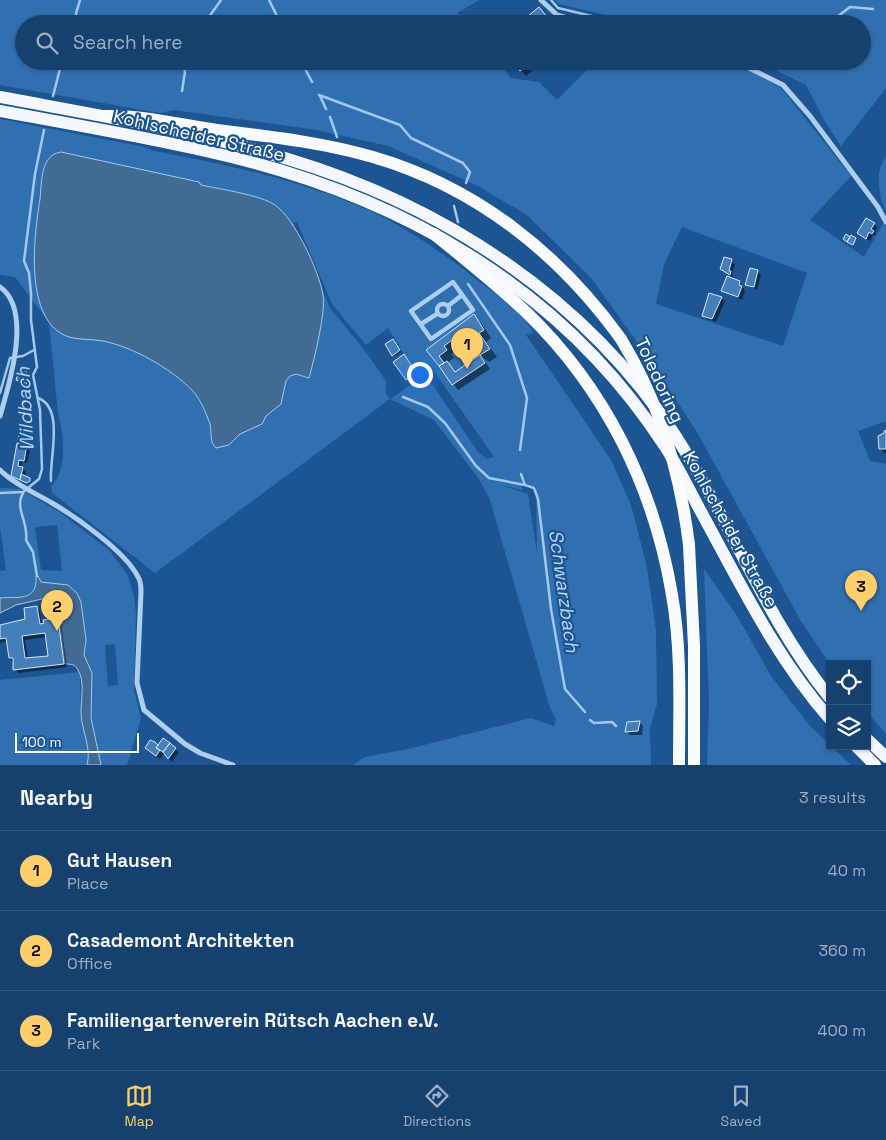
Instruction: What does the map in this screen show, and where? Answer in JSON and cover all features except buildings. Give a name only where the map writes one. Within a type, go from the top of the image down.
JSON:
[{"type":"highway","name":"Toledoring","points":[[105,116],[143,117],[326,146],[372,157],[419,172],[491,211],[554,259],[599,309],[621,339],[636,364],[668,439],[682,499],[689,545],[694,646],[694,765]]},
{"type":"highway","points":[[434,234],[527,313],[592,389],[622,439],[650,505],[662,545],[673,597],[679,670],[679,765]]},
{"type":"main road","name":"Kohlscheider Straße","points":[[0,97],[105,116],[253,149],[290,160],[364,186],[456,230],[509,264],[555,299],[600,342],[651,402],[671,429],[784,634],[826,692]]},
{"type":"main road","name":"Kohlscheider Straße","points":[[0,111],[211,152],[252,163],[360,199],[434,234],[502,276],[548,310],[618,383],[667,450],[773,640],[826,714]]},
{"type":"main road","points":[[871,743],[886,758]]},
{"type":"main road","points":[[860,750],[875,765]]},
{"type":"street","points":[[541,0],[557,15]]},
{"type":"street","points":[[754,70],[783,84],[810,116],[873,201],[886,222]]},
{"type":"street","points":[[453,282],[462,295],[472,310],[431,339],[412,311],[453,282]]},
{"type":"street","points":[[0,287],[11,297],[14,308],[17,353],[0,416]]},
{"type":"street","points":[[448,306],[462,295]]},
{"type":"street","points":[[421,324],[437,314],[439,305],[448,306]]},
{"type":"street","points":[[437,314],[442,317],[447,315],[448,306]]},
{"type":"street","points":[[0,470],[9,479],[63,509],[114,549],[140,579],[137,683],[144,710],[200,754],[233,765]]},
{"type":"shaded area","points":[[0,0],[479,0],[457,13],[459,15],[15,15],[15,70],[504,70],[511,78],[539,82],[557,100],[587,70],[748,70],[781,88],[851,176],[810,220],[864,257],[884,222],[886,227],[886,421],[858,431],[870,461],[886,464],[886,734],[871,717],[871,660],[827,660],[801,621],[697,432],[656,369],[592,279],[527,215],[476,185],[388,146],[317,130],[174,110],[160,113],[0,85]],"holes":[[[682,227],[807,273],[783,346],[656,304],[664,264]]]},
{"type":"shaded area","points":[[555,0],[886,0],[886,88],[841,146],[825,122],[806,85],[775,70],[871,70],[871,15],[606,15],[559,4]]},
{"type":"shaded area","points":[[0,119],[144,147],[154,151],[243,169],[303,186],[361,207],[387,219],[424,241],[459,266],[524,319],[533,333],[526,335],[611,460],[631,505],[647,567],[656,631],[657,704],[650,728],[651,765],[353,765],[365,757],[408,749],[531,718],[554,726],[556,719],[550,708],[490,500],[479,479],[434,420],[390,399],[155,573],[52,493],[51,486],[60,471],[62,462],[63,442],[58,414],[49,322],[15,277],[0,275]],"holes":[[[293,222],[297,222],[332,304],[366,345],[388,328],[411,365],[409,367],[414,375],[429,364],[494,457],[487,459],[478,452],[433,385],[427,382],[416,383],[390,399],[386,394],[386,381],[363,348],[330,308]],[[522,475],[527,484],[536,487],[537,554],[528,494],[500,485],[522,490]]]},
{"type":"shaded area","points":[[61,152],[199,182],[201,185],[260,198],[269,201],[283,212],[298,233],[317,273],[323,295],[321,324],[309,378],[296,374],[290,376],[286,381],[281,404],[266,416],[262,424],[240,434],[229,445],[216,448],[212,440],[210,424],[200,401],[192,390],[173,374],[139,353],[103,341],[69,337],[54,328],[44,314],[38,296],[34,255],[43,170],[49,158]]},
{"type":"shaded area","points":[[886,157],[886,212],[881,199],[879,176],[882,163]]},
{"type":"shaded area","points":[[0,488],[20,489],[61,513],[110,551],[128,576],[134,596],[136,614],[134,690],[141,718],[127,765],[101,765],[91,718],[92,673],[84,655],[86,640],[81,602],[41,582],[38,576],[36,576],[36,585],[30,594],[19,597],[0,598],[0,571],[6,570],[0,527]],"holes":[[[57,525],[62,571],[41,570],[35,527]],[[115,644],[118,685],[108,686],[105,645]]]},
{"type":"shaded area","points":[[704,569],[736,614],[771,676],[810,726],[826,741],[826,750],[835,750],[851,765],[707,765],[709,703]]},
{"type":"shaded area","points":[[36,576],[38,576],[41,582],[68,585],[77,593],[81,602],[86,640],[84,655],[92,673],[91,718],[101,765],[87,765],[88,752],[81,712],[81,679],[76,667],[71,664],[65,664],[59,618],[61,610],[60,601],[55,596],[16,605],[0,613],[0,598],[19,597],[30,594],[36,585]]},
{"type":"shaded area","points":[[80,672],[81,714],[89,753],[87,765],[0,765],[0,680]]},
{"type":"waterway","name":"Wildbach","points":[[76,15],[80,0]]},
{"type":"waterway","name":"Wildbach","points":[[210,15],[221,0]]},
{"type":"waterway","name":"Schwarzbach","points":[[269,0],[276,15]]},
{"type":"waterway","points":[[551,0],[558,8],[587,15]]},
{"type":"waterway","points":[[840,15],[850,7],[873,9]]},
{"type":"waterway","name":"Wildbach","points":[[53,96],[60,70]]},
{"type":"waterway","name":"Wildbach","points":[[182,91],[185,70]]},
{"type":"waterway","name":"Schwarzbach","points":[[306,70],[312,82]]},
{"type":"waterway","name":"Schwarzbach","points":[[319,95],[400,125],[411,138],[463,163],[470,172],[466,183]]},
{"type":"waterway","points":[[320,96],[326,109]]},
{"type":"waterway","points":[[330,117],[337,137]]},
{"type":"waterway","name":"Wildbach","points":[[0,493],[23,492],[39,479],[42,469],[40,410],[33,375],[37,367],[31,320],[31,293],[29,273],[24,261],[35,174],[44,130]]},
{"type":"waterway","name":"Schwarzbach","points":[[454,206],[458,222]]},
{"type":"waterway","name":"Schwarzbach","points":[[468,284],[510,345],[527,398],[520,450]]},
{"type":"waterway","points":[[0,393],[10,358],[23,356],[34,350]]},
{"type":"waterway","points":[[403,397],[428,407],[445,423],[476,466],[489,478],[525,485]]},
{"type":"waterway","points":[[38,398],[46,404],[51,412],[53,423],[51,481]]},
{"type":"waterway","name":"Schwarzbach","points":[[521,474],[525,485],[534,488],[538,499],[551,609],[565,689],[585,712]]},
{"type":"waterway","points":[[23,493],[20,504],[26,528],[26,540],[33,552],[37,576]]},
{"type":"waterway","name":"Schwarzbach","points":[[590,720],[594,723],[612,722],[616,726]]},
{"type":"place","name":"Gut Hausen","points":[[467,369]]},
{"type":"place","name":"Familiengartenverein Rütsch Aachen e.V.","points":[[861,611]]},
{"type":"place","name":"Casademont Architekten","points":[[57,631]]}]
